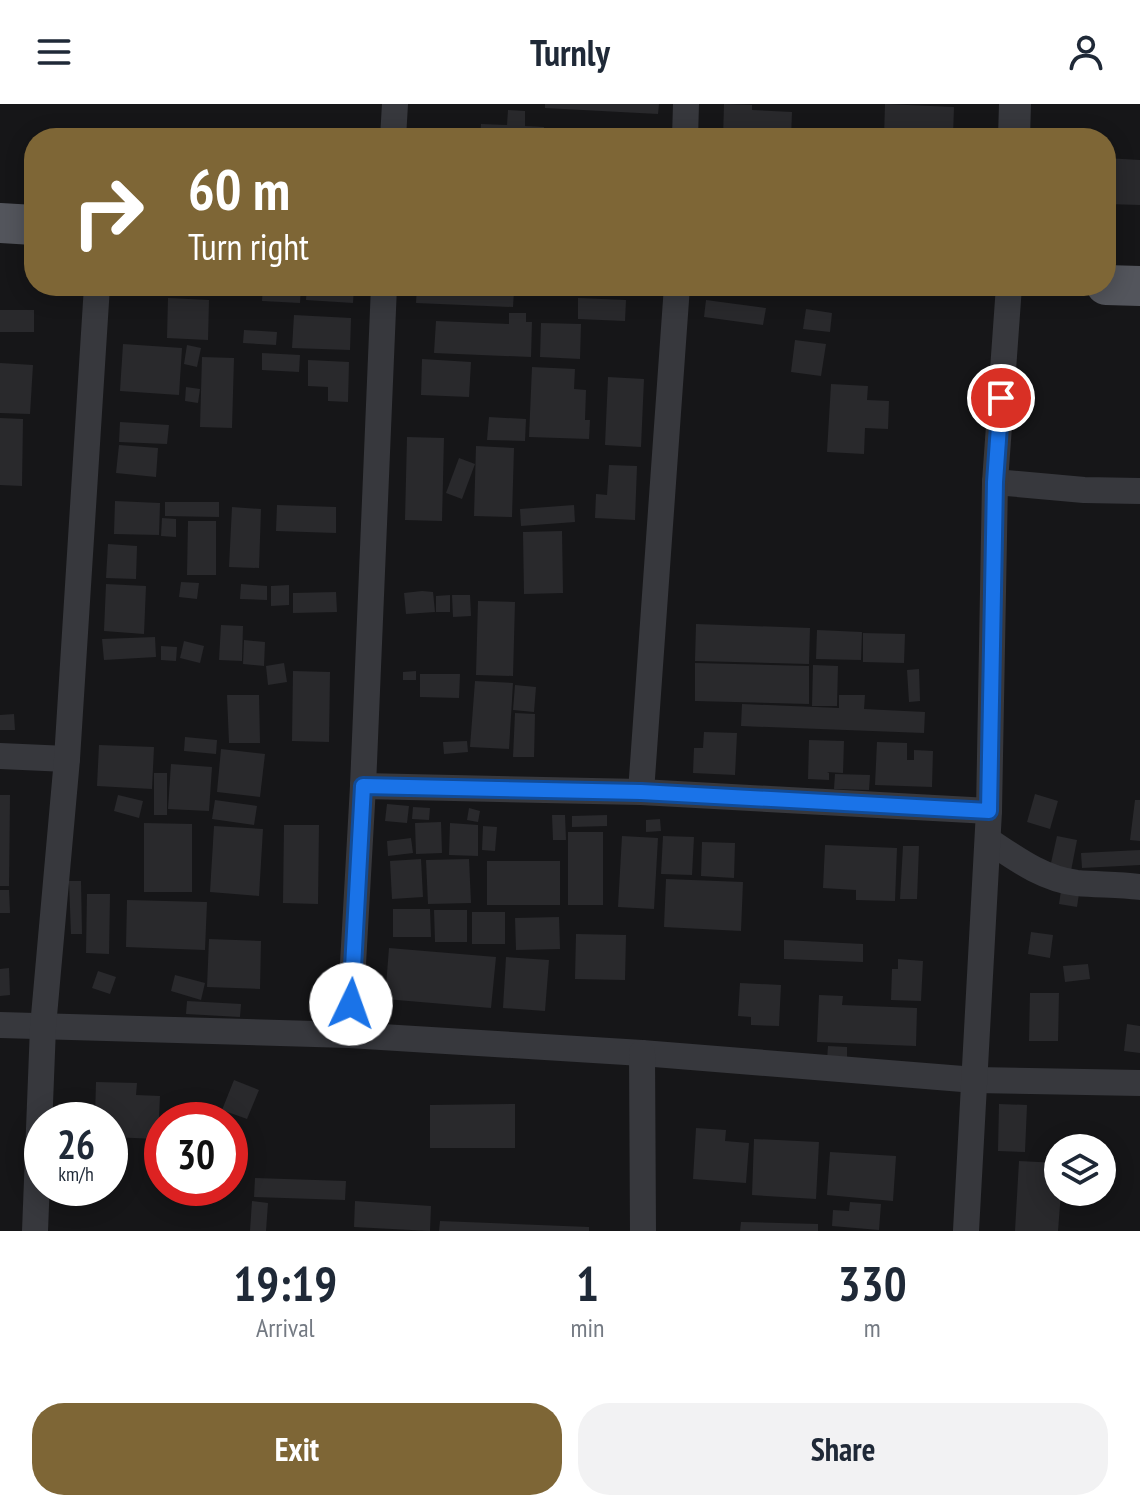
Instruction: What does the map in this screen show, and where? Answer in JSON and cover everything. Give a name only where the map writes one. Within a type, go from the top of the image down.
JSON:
[{"type":"main road","points":[[0,223],[24,224]]},
{"type":"main road","points":[[1116,285],[1140,286]]},
{"type":"street","points":[[394,128],[395,104]]},
{"type":"street","points":[[685,128],[686,104]]},
{"type":"street","points":[[1014,128],[1015,104]]},
{"type":"street","points":[[35,1231],[43,1027],[67,759],[96,296]]},
{"type":"street","points":[[349,1035],[384,296]]},
{"type":"street","points":[[641,792],[676,296]]},
{"type":"street","points":[[966,1231],[988,840],[995,482],[1008,296]]},
{"type":"street","points":[[995,482],[1084,490],[1140,491]]},
{"type":"street","points":[[0,756],[67,759]]},
{"type":"street","points":[[363,786],[641,792],[989,811]]},
{"type":"street","points":[[988,840],[1026,865],[1054,878],[1077,883],[1140,887]]},
{"type":"street","points":[[0,1025],[349,1035],[642,1053],[1135,1090]]},
{"type":"street","points":[[642,1053],[643,1231]]},
{"type":"building","points":[[545,104],[659,104],[658,114],[545,108]]},
{"type":"building","points":[[724,104],[752,105],[752,110],[792,112],[791,128],[723,128]]},
{"type":"building","points":[[885,104],[954,107],[953,128],[884,128]]},
{"type":"building","points":[[508,110],[525,111],[525,126],[544,127],[481,128],[481,124],[507,125]]},
{"type":"building","points":[[1116,159],[1140,160],[1140,205],[1116,204]]},
{"type":"building","points":[[262,296],[300,296],[300,303],[262,301]]},
{"type":"building","points":[[306,296],[353,296],[353,303],[306,300]]},
{"type":"building","points":[[416,296],[514,296],[513,307],[416,303]]},
{"type":"building","points":[[168,298],[209,300],[208,340],[167,338]]},
{"type":"building","points":[[578,298],[626,300],[625,321],[578,319]]},
{"type":"building","points":[[706,300],[766,308],[763,325],[704,317]]},
{"type":"building","points":[[806,309],[832,313],[830,332],[803,329]]},
{"type":"building","points":[[0,310],[34,310],[34,332],[0,332]]},
{"type":"building","points":[[509,313],[526,313],[526,322],[532,322],[531,357],[434,353],[436,321],[509,324]]},
{"type":"building","points":[[294,315],[351,318],[350,350],[292,348]]},
{"type":"building","points":[[541,323],[581,324],[580,359],[540,357]]},
{"type":"building","points":[[244,330],[277,332],[276,345],[243,343]]},
{"type":"building","points":[[795,340],[826,344],[821,376],[791,372]]},
{"type":"building","points":[[123,344],[182,348],[179,395],[120,391]]},
{"type":"building","points":[[187,345],[201,348],[197,367],[184,364]]},
{"type":"building","points":[[262,353],[300,355],[299,372],[262,370]]},
{"type":"building","points":[[202,357],[234,358],[232,428],[200,427]]},
{"type":"building","points":[[422,359],[471,362],[469,397],[421,395]]},
{"type":"building","points":[[308,360],[349,362],[348,402],[328,401],[328,387],[308,386]]},
{"type":"building","points":[[0,363],[33,365],[30,414],[0,413]]},
{"type":"building","points":[[532,367],[575,369],[574,389],[586,390],[585,420],[590,420],[589,439],[529,437]]},
{"type":"building","points":[[608,377],[644,379],[641,447],[605,445]]},
{"type":"building","points":[[831,384],[868,386],[867,400],[889,401],[888,429],[865,428],[864,454],[827,452]]},
{"type":"building","points":[[186,387],[200,389],[198,403],[185,401]]},
{"type":"building","points":[[489,417],[526,419],[525,441],[487,440]]},
{"type":"building","points":[[0,418],[23,419],[22,486],[0,485]]},
{"type":"building","points":[[120,422],[169,425],[167,444],[119,442]]},
{"type":"building","points":[[407,437],[444,438],[442,521],[405,520]]},
{"type":"building","points":[[119,445],[158,448],[156,477],[116,473]]},
{"type":"building","points":[[476,446],[514,448],[512,517],[474,516]]},
{"type":"building","points":[[459,458],[475,464],[462,499],[446,493]]},
{"type":"building","points":[[609,465],[637,466],[635,520],[595,518],[596,494],[607,495]]},
{"type":"building","points":[[115,501],[160,503],[159,535],[114,534]]},
{"type":"building","points":[[165,502],[219,502],[219,517],[165,516]]},
{"type":"building","points":[[277,505],[336,507],[336,533],[276,531]]},
{"type":"building","points":[[574,505],[575,522],[521,526],[520,509]]},
{"type":"building","points":[[232,507],[261,509],[259,568],[229,567]]},
{"type":"building","points":[[162,518],[176,519],[176,537],[161,536]]},
{"type":"building","points":[[188,521],[216,521],[216,575],[187,575]]},
{"type":"building","points":[[562,531],[563,593],[524,594],[523,532]]},
{"type":"building","points":[[108,544],[137,546],[136,579],[106,578]]},
{"type":"building","points":[[181,582],[199,583],[197,599],[179,597]]},
{"type":"building","points":[[106,584],[146,586],[144,634],[104,631]]},
{"type":"building","points":[[241,584],[267,586],[267,600],[240,599]]},
{"type":"building","points":[[289,585],[289,605],[271,606],[271,586]]},
{"type":"building","points":[[336,592],[337,612],[293,613],[293,593]]},
{"type":"building","points":[[433,592],[435,612],[406,614],[404,593]]},
{"type":"building","points":[[450,595],[450,612],[436,612],[436,596]]},
{"type":"building","points":[[452,595],[470,595],[471,616],[453,617]]},
{"type":"building","points":[[478,601],[515,602],[513,676],[476,675]]},
{"type":"building","points":[[696,624],[810,628],[809,664],[695,661]]},
{"type":"building","points":[[221,625],[243,626],[242,661],[219,660]]},
{"type":"building","points":[[817,630],[862,632],[861,660],[816,659]]},
{"type":"building","points":[[863,633],[905,634],[904,663],[863,662]]},
{"type":"building","points":[[155,637],[156,657],[104,660],[102,639]]},
{"type":"building","points":[[244,640],[265,642],[264,666],[243,664]]},
{"type":"building","points":[[184,641],[204,646],[200,663],[180,658]]},
{"type":"building","points":[[161,646],[177,647],[176,661],[161,660]]},
{"type":"building","points":[[284,663],[287,682],[268,685],[266,666]]},
{"type":"building","points":[[695,663],[809,666],[809,704],[695,701]]},
{"type":"building","points":[[813,665],[838,666],[837,706],[812,706]]},
{"type":"building","points":[[919,669],[920,701],[909,702],[907,670]]},
{"type":"building","points":[[293,671],[330,672],[329,742],[292,741]]},
{"type":"building","points":[[416,671],[416,680],[403,680],[403,672]]},
{"type":"building","points":[[420,674],[460,674],[459,698],[420,697]]},
{"type":"building","points":[[475,681],[513,683],[509,749],[470,747]]},
{"type":"building","points":[[515,685],[536,687],[534,712],[513,710]]},
{"type":"building","points":[[227,695],[259,695],[260,743],[229,743]]},
{"type":"building","points":[[839,695],[865,695],[864,709],[925,712],[924,733],[741,726],[742,704],[839,708]]},
{"type":"building","points":[[515,713],[535,714],[534,757],[513,757]]},
{"type":"building","points":[[14,714],[15,730],[0,730],[0,715]]},
{"type":"building","points":[[704,732],[737,733],[735,775],[693,773],[694,748],[703,748]]},
{"type":"building","points":[[185,737],[217,740],[216,754],[184,751]]},
{"type":"building","points":[[809,740],[844,741],[843,773],[827,772],[829,780],[808,779]]},
{"type":"building","points":[[467,741],[468,752],[444,754],[443,742]]},
{"type":"building","points":[[877,742],[907,743],[907,760],[914,760],[914,750],[933,751],[932,787],[875,785]]},
{"type":"building","points":[[99,745],[154,747],[152,789],[97,786]]},
{"type":"building","points":[[221,749],[265,754],[260,797],[217,792]]},
{"type":"building","points":[[171,764],[212,767],[209,811],[168,809]]},
{"type":"building","points":[[154,773],[167,773],[167,815],[154,815]]},
{"type":"building","points":[[835,774],[870,775],[869,790],[834,789]]},
{"type":"building","points":[[1035,794],[1058,801],[1050,829],[1027,822]]},
{"type":"building","points":[[0,795],[10,795],[9,886],[0,886]]},
{"type":"building","points":[[118,795],[143,801],[139,818],[114,811]]},
{"type":"building","points":[[215,800],[257,806],[254,825],[212,819]]},
{"type":"building","points":[[1135,800],[1140,800],[1140,841],[1130,840]]},
{"type":"building","points":[[387,804],[409,806],[407,823],[385,821]]},
{"type":"building","points":[[413,807],[430,808],[429,820],[412,819]]},
{"type":"building","points":[[469,808],[480,811],[478,822],[467,820]]},
{"type":"building","points":[[552,815],[565,815],[566,840],[553,840]]},
{"type":"building","points":[[607,815],[607,826],[572,827],[572,816]]},
{"type":"building","points":[[660,819],[661,831],[646,832],[646,820]]},
{"type":"building","points":[[441,822],[442,853],[416,854],[415,823]]},
{"type":"building","points":[[144,823],[192,824],[192,892],[144,892]]},
{"type":"building","points":[[450,823],[478,825],[478,856],[449,855]]},
{"type":"building","points":[[284,825],[319,825],[318,904],[283,903]]},
{"type":"building","points":[[214,826],[263,829],[259,896],[210,892]]},
{"type":"building","points":[[483,826],[497,827],[495,851],[482,850]]},
{"type":"building","points":[[568,832],[603,832],[603,905],[568,905]]},
{"type":"building","points":[[622,836],[658,838],[654,909],[618,907]]},
{"type":"building","points":[[663,836],[694,837],[692,875],[661,874]]},
{"type":"building","points":[[1057,836],[1077,840],[1070,876],[1049,872]]},
{"type":"building","points":[[411,838],[413,853],[388,856],[387,841]]},
{"type":"building","points":[[702,842],[735,843],[734,878],[701,876]]},
{"type":"building","points":[[825,845],[897,848],[895,901],[856,900],[856,890],[823,888]]},
{"type":"building","points":[[903,846],[919,846],[917,899],[900,899]]},
{"type":"building","points":[[1140,850],[1140,865],[1082,868],[1081,853]]},
{"type":"building","points":[[421,859],[423,897],[392,899],[390,861]]},
{"type":"building","points":[[469,859],[471,903],[428,904],[426,860]]},
{"type":"building","points":[[487,861],[560,861],[560,905],[487,905]]},
{"type":"building","points":[[666,879],[743,882],[741,931],[664,927]]},
{"type":"building","points":[[69,881],[81,881],[82,934],[71,934]]},
{"type":"building","points":[[1062,884],[1080,887],[1077,907],[1059,904]]},
{"type":"building","points":[[0,890],[9,890],[10,913],[0,913]]},
{"type":"building","points":[[87,894],[110,894],[109,954],[86,953]]},
{"type":"building","points":[[127,900],[207,902],[205,950],[126,947]]},
{"type":"building","points":[[393,909],[430,909],[431,937],[393,937]]},
{"type":"building","points":[[434,910],[467,910],[467,942],[435,942]]},
{"type":"building","points":[[472,912],[505,912],[505,944],[472,944]]},
{"type":"building","points":[[559,917],[560,949],[516,950],[515,918]]},
{"type":"building","points":[[1031,932],[1053,935],[1050,958],[1028,954]]},
{"type":"building","points":[[576,934],[626,935],[625,980],[575,979]]},
{"type":"building","points":[[209,939],[261,941],[260,989],[207,987]]},
{"type":"building","points":[[784,940],[863,944],[863,962],[784,959]]},
{"type":"building","points":[[389,948],[496,957],[491,1008],[385,999]]},
{"type":"building","points":[[506,957],[549,960],[545,1011],[503,1008]]},
{"type":"building","points":[[898,959],[923,961],[921,1001],[891,1000],[892,969],[898,969]]},
{"type":"building","points":[[1088,964],[1090,979],[1065,982],[1063,966]]},
{"type":"building","points":[[9,968],[10,995],[0,996],[0,969]]},
{"type":"building","points":[[98,971],[116,977],[110,994],[92,988]]},
{"type":"building","points":[[175,975],[205,983],[201,1000],[171,991]]},
{"type":"building","points":[[740,983],[781,985],[779,1026],[751,1025],[751,1017],[738,1016]]},
{"type":"building","points":[[1030,993],[1059,993],[1058,1041],[1029,1041]]},
{"type":"building","points":[[819,995],[843,996],[842,1005],[917,1008],[916,1046],[817,1042]]},
{"type":"building","points":[[187,1001],[241,1004],[240,1017],[186,1014]]},
{"type":"building","points":[[1127,1024],[1140,1026],[1140,1053],[1124,1051]]},
{"type":"building","points":[[828,1046],[847,1047],[847,1061],[827,1060]]},
{"type":"building","points":[[234,1080],[259,1090],[248,1117],[248,1102],[225,1102]]},
{"type":"building","points":[[96,1082],[137,1083],[136,1095],[160,1096],[160,1102],[144,1102],[144,1138],[128,1138],[128,1102],[95,1102]]},
{"type":"building","points":[[515,1104],[515,1148],[430,1148],[430,1105]]},
{"type":"building","points":[[999,1104],[1027,1105],[1025,1152],[998,1151]]},
{"type":"building","points":[[696,1128],[726,1130],[725,1141],[749,1143],[746,1183],[693,1179]]},
{"type":"building","points":[[754,1139],[819,1142],[816,1199],[752,1195]]},
{"type":"building","points":[[830,1152],[896,1156],[893,1201],[827,1195]]},
{"type":"building","points":[[1019,1161],[1044,1162],[1044,1206],[1060,1206],[1058,1231],[1015,1231]]},
{"type":"building","points":[[255,1178],[346,1181],[345,1200],[254,1197]]},
{"type":"building","points":[[252,1201],[268,1203],[266,1231],[250,1231]]},
{"type":"building","points":[[355,1201],[431,1206],[430,1231],[354,1227]]},
{"type":"building","points":[[850,1202],[881,1204],[879,1230],[832,1226],[833,1210],[849,1211]]},
{"type":"building","points":[[440,1221],[589,1227],[589,1231],[439,1231]]},
{"type":"building","points":[[741,1222],[818,1224],[818,1231],[740,1231]]},
{"type":"route","points":[[351,1004],[363,786],[641,792],[989,811],[995,482],[1001,398]]}]
